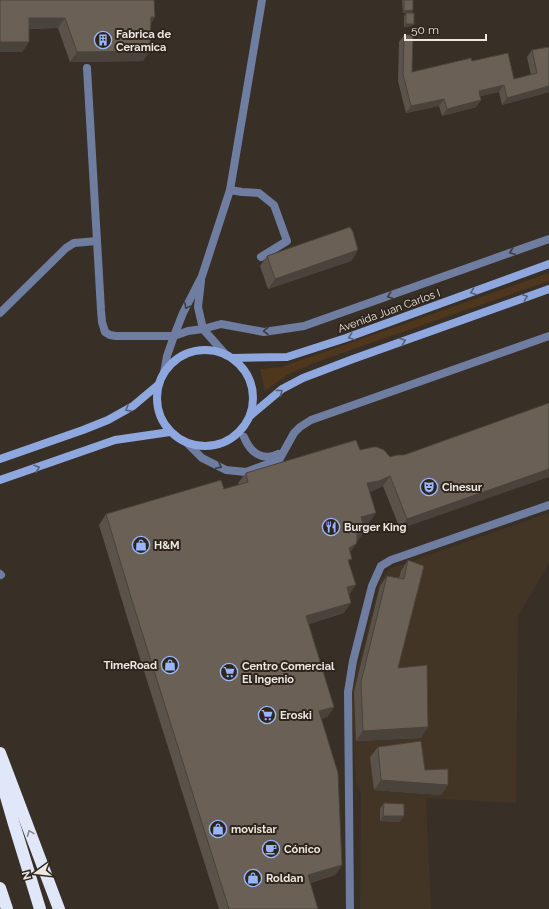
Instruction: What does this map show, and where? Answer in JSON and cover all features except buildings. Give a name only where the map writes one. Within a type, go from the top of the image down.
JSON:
[{"type":"highway","points":[[0,753],[59,909]]},
{"type":"highway","points":[[0,776],[40,909]]},
{"type":"highway","points":[[0,888],[7,909]]},
{"type":"street","points":[[262,0],[230,190],[202,276],[183,313],[174,336],[164,373],[158,385],[158,412],[170,432],[188,444],[202,458],[226,470],[246,472],[279,460],[294,433],[310,420],[549,336]]},
{"type":"street","points":[[87,68],[102,322],[105,332],[110,335],[174,336],[188,331],[221,324],[264,332],[304,326],[549,239]]},
{"type":"street","points":[[230,190],[259,193],[274,205],[287,241],[261,257]]},
{"type":"street","points":[[0,313],[66,248],[74,243],[97,241]]},
{"type":"street","name":"Avenida Juan Carlos I","points":[[229,356],[288,357],[346,338],[549,264]]},
{"type":"street","points":[[188,444],[199,446],[219,445],[236,436],[250,416],[253,405],[252,387],[246,372],[203,329],[198,307],[202,276]]},
{"type":"street","points":[[250,416],[282,389],[303,378],[353,358],[549,289]]},
{"type":"street","points":[[164,373],[177,358],[194,350],[211,350],[229,356]]},
{"type":"street","points":[[0,459],[108,420],[134,406],[158,385]]},
{"type":"street","points":[[0,480],[115,440],[170,432]]},
{"type":"street","points":[[244,437],[247,445],[255,453],[262,456],[271,458],[286,447]]},
{"type":"street","points":[[350,909],[348,692],[353,661],[372,586],[381,566],[392,560],[549,505]]},
{"type":"shaded area","points":[[549,273],[549,281],[314,363],[287,375],[265,391],[260,369],[281,367]]},
{"type":"shaded area","points":[[549,513],[549,563],[518,616],[516,803],[426,798],[431,909],[360,909],[361,792],[356,782],[351,694],[380,581],[391,568]]},
{"type":"place","name":"Fabrica de Ceramica","points":[[103,40]]},
{"type":"place","name":"Cinesur","points":[[429,487]]},
{"type":"place","name":"Burger King","points":[[331,527]]},
{"type":"place","name":"H&M","points":[[141,545]]},
{"type":"place","name":"TimeRoad","points":[[170,665]]},
{"type":"place","name":"Centro Comercial El Ingenio","points":[[229,672]]},
{"type":"place","name":"Eroski","points":[[267,715]]},
{"type":"place","name":"movistar","points":[[218,829]]},
{"type":"place","name":"Cónico","points":[[271,849]]},
{"type":"place","name":"Roldan","points":[[253,878]]}]
